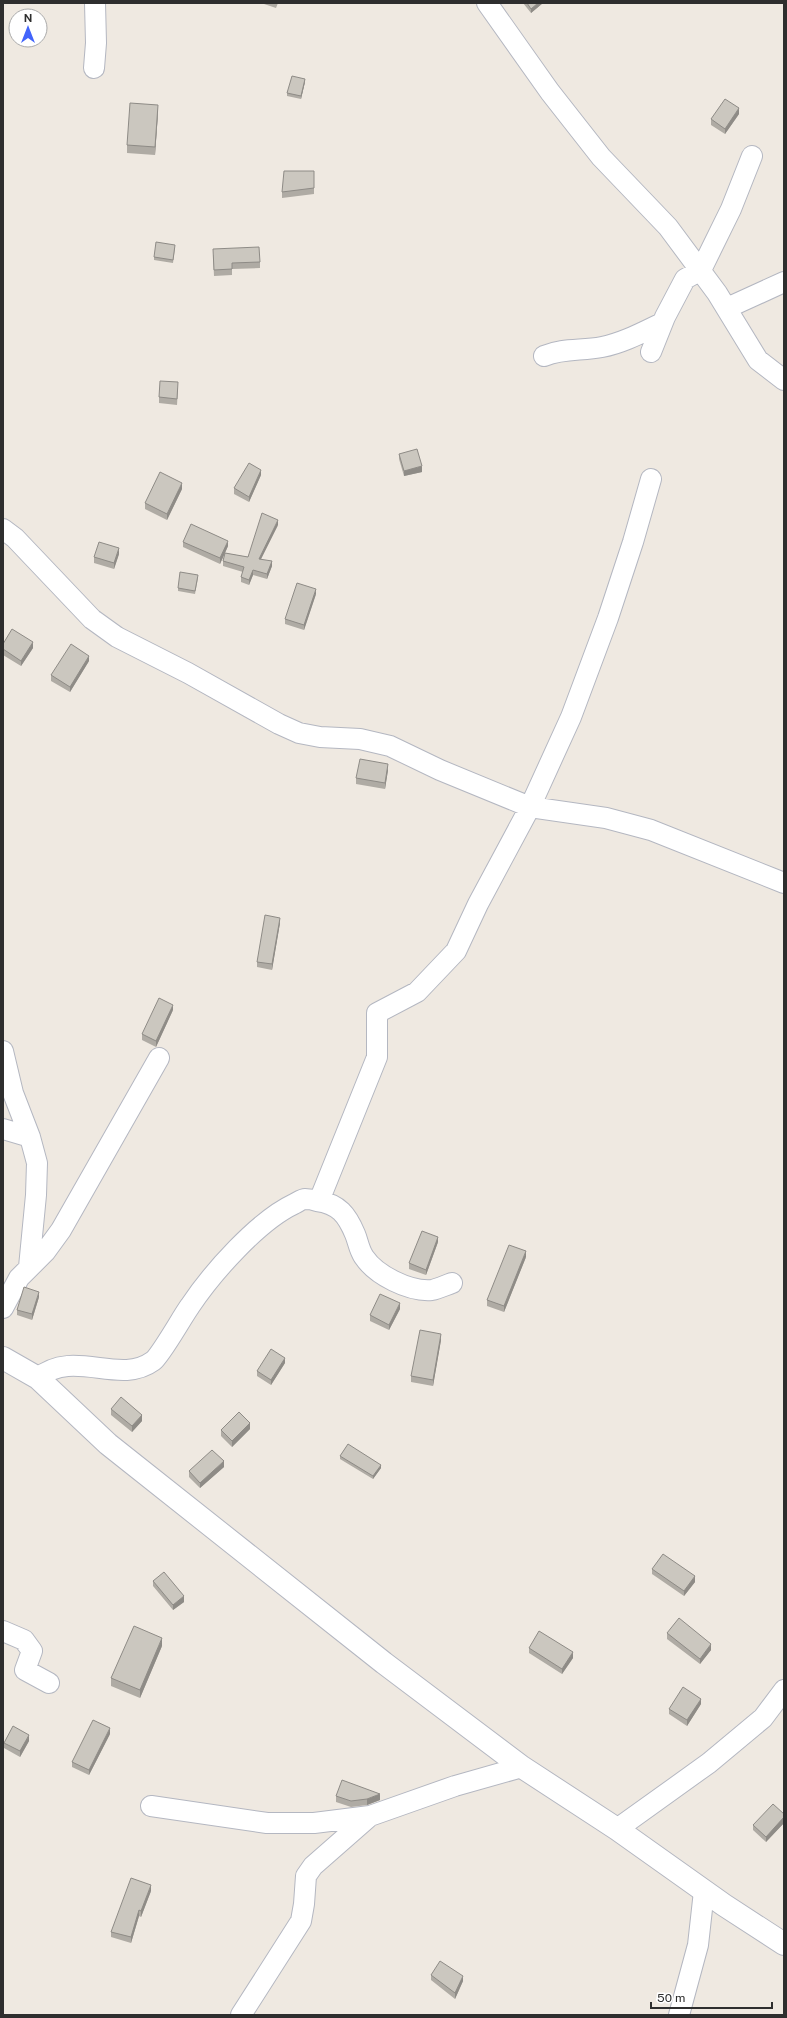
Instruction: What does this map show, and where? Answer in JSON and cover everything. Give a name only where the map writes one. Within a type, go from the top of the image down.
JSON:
[{"type":"main road","points":[[3,1358],[38,1378],[108,1444],[384,1663],[522,1767],[617,1829],[704,1891],[784,1944]]},
{"type":"street","points":[[94,68],[96,43],[95,3]]},
{"type":"street","points":[[487,3],[550,92],[602,157],[668,227],[701,270],[727,308],[758,360],[784,380]]},
{"type":"street","points":[[651,352],[662,323],[685,280],[701,270],[731,209],[752,156]]},
{"type":"street","points":[[727,308],[784,282]]},
{"type":"street","points":[[544,356],[556,351],[602,347],[615,344],[662,323]]},
{"type":"street","points":[[320,1201],[378,1057],[377,1013],[417,992],[456,951],[478,904],[530,807],[571,718],[608,618],[633,542],[651,479]]},
{"type":"street","points":[[3,529],[16,538],[92,619],[117,637],[188,673],[279,724],[299,733],[320,737],[360,739],[390,746],[440,770],[530,807],[606,818],[651,830],[784,883]]},
{"type":"street","points":[[3,1051],[13,1093],[30,1137],[37,1163],[36,1195],[29,1267]]},
{"type":"street","points":[[3,1308],[19,1278],[45,1252],[61,1230],[159,1058]]},
{"type":"street","points":[[3,1129],[30,1137]]},
{"type":"street","points":[[38,1378],[46,1371],[62,1365],[139,1370],[154,1360],[200,1291],[252,1233],[280,1211],[305,1199],[330,1202],[342,1211],[355,1233],[363,1256],[375,1270],[395,1282],[417,1289],[432,1290],[452,1283]]},
{"type":"street","points":[[3,1631],[24,1640],[32,1651],[25,1670],[49,1683]]},
{"type":"street","points":[[617,1829],[709,1763],[763,1718],[784,1690]]},
{"type":"street","points":[[151,1806],[267,1823],[314,1823],[370,1816],[455,1786],[522,1767]]},
{"type":"street","points":[[241,2015],[301,1921],[306,1876],[313,1866],[370,1816]]},
{"type":"street","points":[[679,2015],[698,1945],[704,1891]]},
{"type":"building","points":[[527,3],[538,3],[531,9]]},
{"type":"building","points":[[292,76],[305,79],[301,96],[287,93]]},
{"type":"building","points":[[725,99],[739,108],[725,129],[711,119]]},
{"type":"building","points":[[130,103],[158,105],[155,147],[127,145]]},
{"type":"building","points":[[284,171],[314,171],[314,188],[282,192]]},
{"type":"building","points":[[156,242],[175,245],[173,260],[154,257]]},
{"type":"building","points":[[259,247],[260,262],[232,263],[232,269],[214,270],[213,249]]},
{"type":"building","points":[[160,381],[178,382],[177,399],[159,397]]},
{"type":"building","points":[[417,449],[422,466],[404,471],[399,454]]},
{"type":"building","points":[[249,463],[261,470],[249,497],[234,488]]},
{"type":"building","points":[[160,472],[182,483],[167,514],[145,503]]},
{"type":"building","points":[[262,513],[278,520],[259,559],[272,561],[267,574],[253,570],[249,580],[241,577],[244,567],[223,561],[225,553],[248,557]]},
{"type":"building","points":[[191,524],[228,541],[220,558],[183,542]]},
{"type":"building","points":[[99,542],[119,548],[114,563],[94,557]]},
{"type":"building","points":[[180,572],[198,575],[195,591],[178,588]]},
{"type":"building","points":[[297,583],[316,589],[304,625],[285,619]]},
{"type":"building","points":[[12,629],[33,642],[21,661],[3,649],[3,644]]},
{"type":"building","points":[[71,644],[89,656],[70,687],[51,675]]},
{"type":"building","points":[[360,759],[388,764],[385,783],[356,778]]},
{"type":"building","points":[[265,915],[280,918],[272,964],[257,962]]},
{"type":"building","points":[[159,998],[173,1005],[156,1041],[142,1034]]},
{"type":"building","points":[[422,1231],[438,1237],[426,1270],[409,1263]]},
{"type":"building","points":[[509,1245],[526,1251],[504,1306],[487,1300]]},
{"type":"building","points":[[24,1287],[39,1292],[32,1314],[17,1310]]},
{"type":"building","points":[[380,1294],[400,1303],[389,1325],[370,1315]]},
{"type":"building","points":[[420,1330],[441,1334],[433,1380],[411,1376]]},
{"type":"building","points":[[271,1349],[285,1358],[271,1380],[257,1371]]},
{"type":"building","points":[[121,1397],[142,1415],[132,1426],[111,1409]]},
{"type":"building","points":[[239,1412],[250,1423],[232,1441],[221,1430]]},
{"type":"building","points":[[348,1444],[381,1465],[373,1476],[340,1456]]},
{"type":"building","points":[[212,1450],[224,1461],[200,1483],[189,1471]]},
{"type":"building","points":[[663,1554],[695,1576],[684,1591],[652,1569]]},
{"type":"building","points":[[164,1572],[184,1596],[173,1605],[153,1581]]},
{"type":"building","points":[[679,1618],[711,1644],[700,1659],[667,1633]]},
{"type":"building","points":[[134,1626],[162,1638],[140,1690],[111,1678]]},
{"type":"building","points":[[539,1631],[573,1652],[562,1669],[529,1648]]},
{"type":"building","points":[[683,1687],[701,1699],[687,1720],[669,1709]]},
{"type":"building","points":[[93,1720],[110,1728],[89,1770],[72,1762]]},
{"type":"building","points":[[13,1726],[29,1735],[20,1751],[4,1743]]},
{"type":"building","points":[[342,1780],[380,1794],[367,1799],[351,1801],[336,1796]]},
{"type":"building","points":[[773,1804],[784,1814],[784,1817],[766,1837],[753,1825]]},
{"type":"building","points":[[131,1878],[151,1885],[141,1911],[139,1910],[131,1937],[111,1932]]},
{"type":"building","points":[[440,1961],[463,1976],[455,1993],[431,1975]]}]
